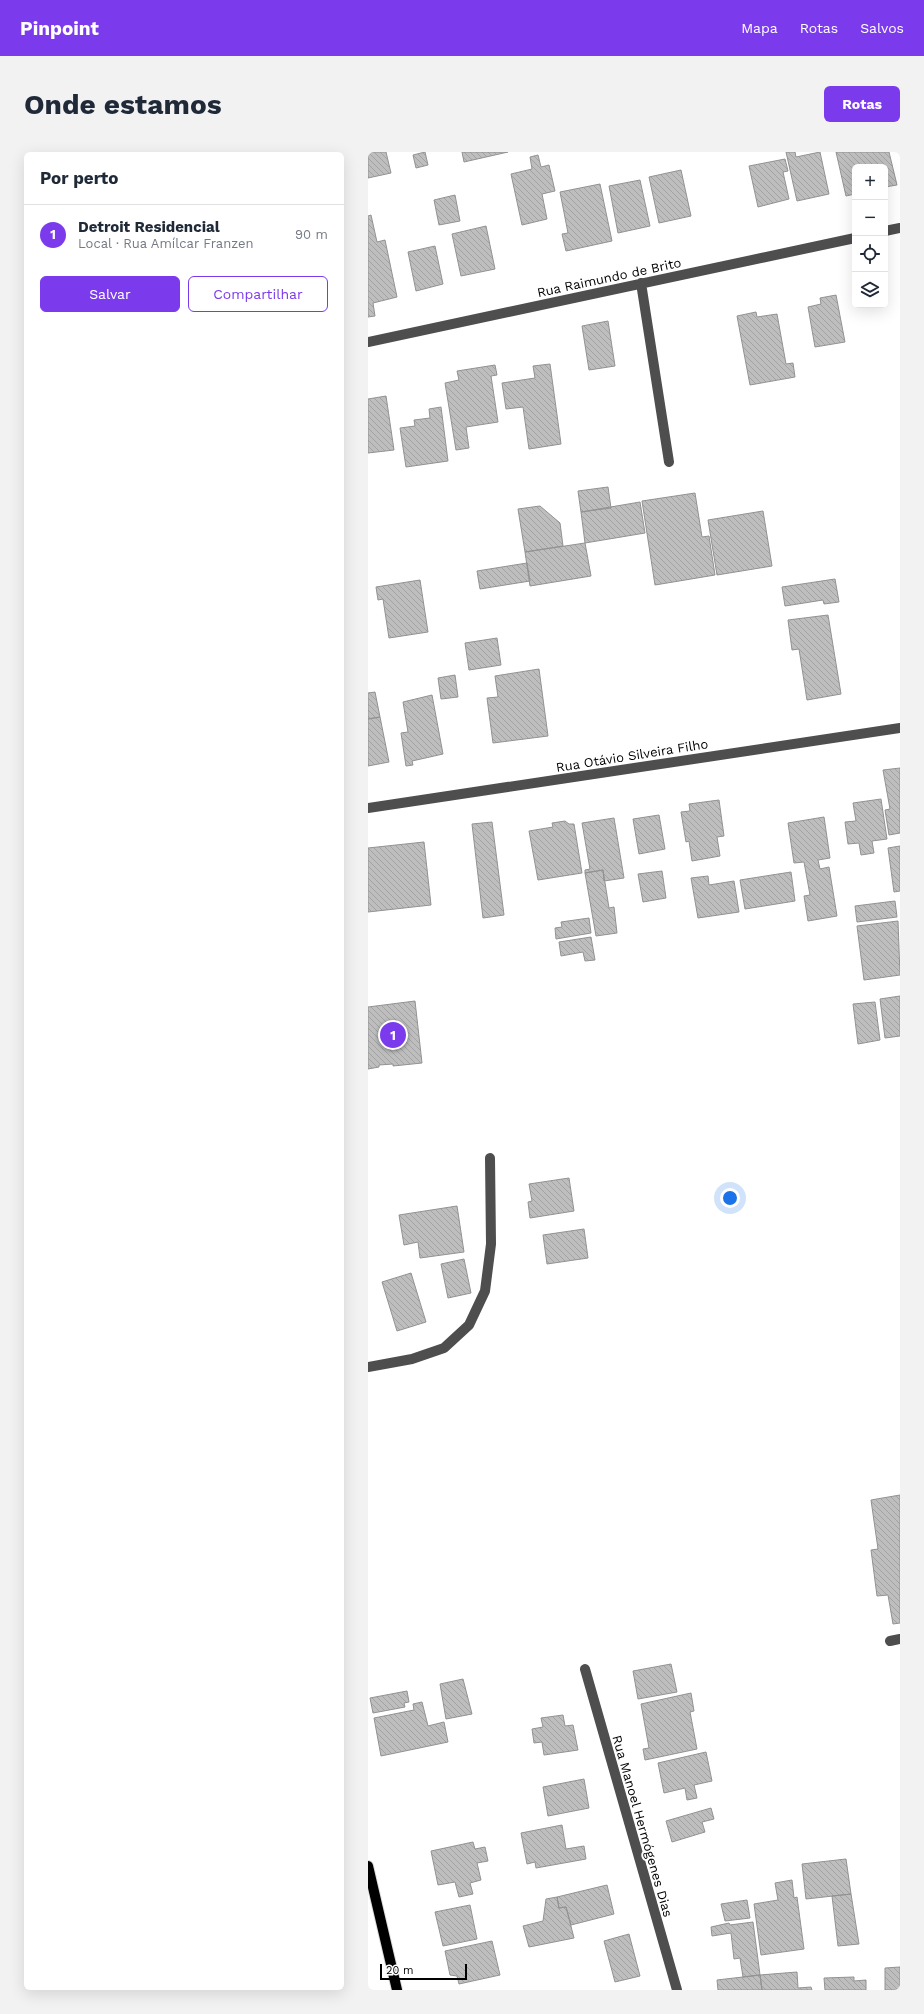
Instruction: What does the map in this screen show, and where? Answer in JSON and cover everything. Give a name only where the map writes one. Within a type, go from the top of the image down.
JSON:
[{"type":"main road","points":[[368,1866],[397,1990]]},
{"type":"street","points":[[888,230],[900,228]]},
{"type":"street","name":"Rua Raimundo de Brito","points":[[368,342],[852,239]]},
{"type":"street","points":[[640,284],[669,462]]},
{"type":"street","name":"Rua Otávio Silveira Filho","points":[[368,808],[900,728]]},
{"type":"street","points":[[368,1367],[412,1359],[444,1348],[469,1325],[485,1291],[491,1244],[490,1158]]},
{"type":"street","name":"Rua Manoel Hermógenes Dias","points":[[585,1669],[677,1990]]},
{"type":"building","points":[[368,152],[386,152],[391,173],[368,178]]},
{"type":"building","points":[[425,152],[428,165],[416,168],[413,155]]},
{"type":"building","points":[[462,152],[508,152],[464,162]]},
{"type":"building","points":[[786,152],[795,152],[796,157],[820,152],[829,194],[797,201]]},
{"type":"building","points":[[836,152],[889,152],[897,185],[888,186],[888,164],[852,164],[852,195],[846,196]]},
{"type":"building","points":[[538,155],[541,167],[549,165],[555,191],[542,194],[547,219],[522,225],[511,174],[532,169],[530,157]]},
{"type":"building","points":[[785,159],[788,171],[783,172],[789,199],[758,207],[749,166]]},
{"type":"building","points":[[681,170],[691,216],[659,223],[649,177]]},
{"type":"building","points":[[640,180],[650,226],[618,233],[609,186]]},
{"type":"building","points":[[600,184],[612,241],[566,251],[562,234],[568,233],[560,192]]},
{"type":"building","points":[[455,195],[460,221],[439,225],[434,200]]},
{"type":"building","points":[[371,215],[377,242],[385,240],[397,297],[373,303],[375,316],[368,317],[368,216]]},
{"type":"building","points":[[486,226],[495,269],[461,276],[452,234]]},
{"type":"building","points":[[435,246],[443,284],[416,291],[408,252]]},
{"type":"building","points":[[836,295],[845,342],[815,347],[808,307],[821,304],[820,298]]},
{"type":"building","points":[[756,312],[757,317],[777,314],[786,364],[793,363],[795,377],[750,385],[737,316]]},
{"type":"building","points":[[608,321],[615,366],[589,370],[582,326]]},
{"type":"building","points":[[550,364],[561,444],[529,449],[523,407],[506,409],[502,383],[535,378],[533,366]]},
{"type":"building","points":[[495,365],[497,375],[491,376],[498,422],[466,427],[469,448],[456,450],[445,383],[459,380],[457,371]]},
{"type":"building","points":[[386,396],[394,450],[368,453],[368,399]]},
{"type":"building","points":[[441,407],[448,461],[406,467],[400,428],[415,426],[414,420],[430,418],[429,409]]},
{"type":"building","points":[[608,487],[611,508],[581,512],[578,491]]},
{"type":"building","points":[[695,493],[702,537],[709,536],[715,575],[655,585],[642,501]]},
{"type":"building","points":[[640,502],[645,533],[585,543],[581,512]]},
{"type":"building","points":[[540,506],[560,523],[563,546],[525,552],[518,509]]},
{"type":"building","points":[[763,511],[772,566],[717,575],[708,520]]},
{"type":"building","points":[[585,543],[591,576],[530,586],[525,552]]},
{"type":"building","points":[[527,563],[530,581],[480,589],[477,571]]},
{"type":"building","points":[[835,579],[839,602],[824,604],[823,600],[785,606],[782,587]]},
{"type":"building","points":[[420,580],[428,632],[389,638],[383,599],[378,600],[376,587]]},
{"type":"building","points":[[828,615],[841,694],[807,700],[799,649],[792,650],[788,620]]},
{"type":"building","points":[[497,638],[501,665],[469,670],[465,643]]},
{"type":"building","points":[[539,669],[548,736],[493,743],[487,698],[498,697],[495,676]]},
{"type":"building","points":[[455,675],[458,697],[441,699],[438,678]]},
{"type":"building","points":[[375,692],[380,717],[368,719],[368,693]]},
{"type":"building","points":[[432,695],[443,754],[412,761],[413,765],[406,766],[401,733],[408,732],[403,702]]},
{"type":"building","points":[[380,717],[389,762],[368,766],[368,719]]},
{"type":"building","points":[[900,768],[900,833],[889,835],[885,810],[890,809],[883,770]]},
{"type":"building","points":[[881,799],[887,839],[872,841],[874,853],[861,855],[859,843],[848,844],[845,822],[856,821],[853,803]]},
{"type":"building","points":[[719,800],[724,836],[717,837],[720,856],[692,861],[689,841],[686,842],[681,812],[690,811],[689,804]]},
{"type":"building","points":[[659,815],[665,849],[639,854],[633,819]]},
{"type":"building","points":[[824,817],[830,858],[818,860],[820,869],[829,867],[837,916],[808,921],[804,896],[810,895],[804,862],[794,863],[788,823]]},
{"type":"building","points":[[614,818],[624,878],[604,881],[603,870],[585,873],[585,870],[590,869],[582,823]]},
{"type":"building","points":[[565,821],[569,824],[574,824],[582,873],[538,880],[529,831],[553,827],[552,823]]},
{"type":"building","points":[[492,822],[504,915],[483,918],[472,824]]},
{"type":"building","points":[[424,842],[431,905],[368,912],[368,848]]},
{"type":"building","points":[[900,846],[900,891],[894,892],[888,848]]},
{"type":"building","points":[[603,870],[609,908],[614,907],[617,933],[596,936],[585,873]]},
{"type":"building","points":[[662,871],[666,898],[643,902],[638,874]]},
{"type":"building","points":[[791,872],[795,901],[745,909],[740,880]]},
{"type":"building","points":[[708,876],[709,885],[734,881],[739,912],[698,918],[691,878]]},
{"type":"building","points":[[895,901],[897,917],[857,922],[855,906]]},
{"type":"building","points":[[589,918],[591,933],[556,939],[555,928],[562,927],[561,922]]},
{"type":"building","points":[[898,921],[900,975],[864,980],[857,926]]},
{"type":"building","points":[[591,937],[595,960],[585,961],[583,952],[561,956],[559,942]]},
{"type":"building","points":[[900,996],[900,1036],[885,1038],[880,999]]},
{"type":"building","points":[[415,1001],[422,1063],[393,1066],[393,1064],[379,1065],[379,1067],[368,1069],[368,1007]]},
{"type":"building","points":[[875,1002],[880,1040],[858,1044],[853,1004]]},
{"type":"building","points":[[569,1178],[574,1211],[530,1218],[528,1202],[532,1201],[529,1184]]},
{"type":"building","points":[[457,1206],[464,1252],[420,1258],[418,1242],[404,1245],[399,1215]]},
{"type":"building","points":[[584,1229],[588,1258],[547,1264],[543,1235]]},
{"type":"building","points":[[464,1259],[471,1293],[448,1298],[441,1264]]},
{"type":"building","points":[[411,1273],[426,1322],[397,1331],[382,1282]]},
{"type":"building","points":[[900,1495],[900,1623],[893,1624],[888,1595],[877,1596],[871,1550],[878,1549],[871,1500]]},
{"type":"building","points":[[671,1664],[677,1692],[638,1699],[633,1671]]},
{"type":"building","points":[[463,1679],[472,1714],[446,1719],[440,1684]]},
{"type":"building","points":[[407,1691],[409,1702],[404,1703],[405,1707],[373,1713],[370,1698]]},
{"type":"building","points":[[691,1693],[694,1711],[690,1712],[697,1749],[645,1760],[643,1749],[649,1748],[641,1704]]},
{"type":"building","points":[[422,1702],[428,1726],[444,1722],[448,1742],[381,1756],[374,1718],[414,1710],[413,1704]]},
{"type":"building","points":[[563,1715],[565,1726],[573,1725],[578,1750],[544,1755],[542,1742],[534,1743],[532,1729],[543,1727],[541,1718]]},
{"type":"building","points":[[706,1752],[712,1781],[694,1785],[697,1798],[687,1800],[685,1788],[664,1793],[658,1763]]},
{"type":"building","points":[[584,1779],[589,1808],[548,1816],[543,1787]]},
{"type":"building","points":[[711,1808],[714,1819],[702,1822],[705,1832],[672,1842],[666,1821]]},
{"type":"building","points":[[562,1825],[566,1849],[584,1846],[586,1859],[536,1868],[535,1862],[527,1864],[521,1833]]},
{"type":"building","points":[[473,1842],[475,1849],[485,1847],[488,1861],[477,1863],[481,1880],[470,1883],[473,1894],[459,1897],[455,1882],[438,1885],[431,1851]]},
{"type":"building","points":[[846,1859],[851,1894],[806,1899],[802,1864]]},
{"type":"building","points":[[792,1880],[794,1898],[797,1897],[804,1949],[761,1955],[754,1904],[778,1900],[775,1883]]},
{"type":"building","points":[[607,1885],[614,1914],[571,1925],[566,1907],[559,1908],[557,1897]]},
{"type":"building","points":[[851,1894],[859,1944],[838,1946],[832,1896]]},
{"type":"building","points":[[557,1897],[559,1908],[566,1907],[574,1938],[529,1947],[523,1926],[543,1921],[546,1899]]},
{"type":"building","points":[[747,1900],[750,1918],[725,1921],[721,1904]]},
{"type":"building","points":[[470,1905],[477,1939],[443,1946],[435,1912]]},
{"type":"building","points":[[753,1922],[760,1975],[743,1977],[740,1958],[734,1959],[731,1933],[712,1936],[711,1927],[729,1923],[730,1925]]},
{"type":"building","points":[[629,1934],[640,1976],[615,1982],[604,1941]]},
{"type":"building","points":[[492,1941],[500,1975],[459,1984],[457,1976],[450,1975],[445,1951]]},
{"type":"building","points":[[900,1967],[900,1990],[885,1990],[885,1968]]},
{"type":"building","points":[[797,1972],[798,1988],[811,1987],[812,1990],[762,1990],[760,1975]]},
{"type":"building","points":[[760,1975],[762,1990],[718,1990],[717,1980]]},
{"type":"building","points":[[854,1977],[854,1981],[866,1980],[866,1990],[825,1990],[824,1978]]},
{"type":"place","name":"Detroit Residencial","points":[[393,1035]]}]
